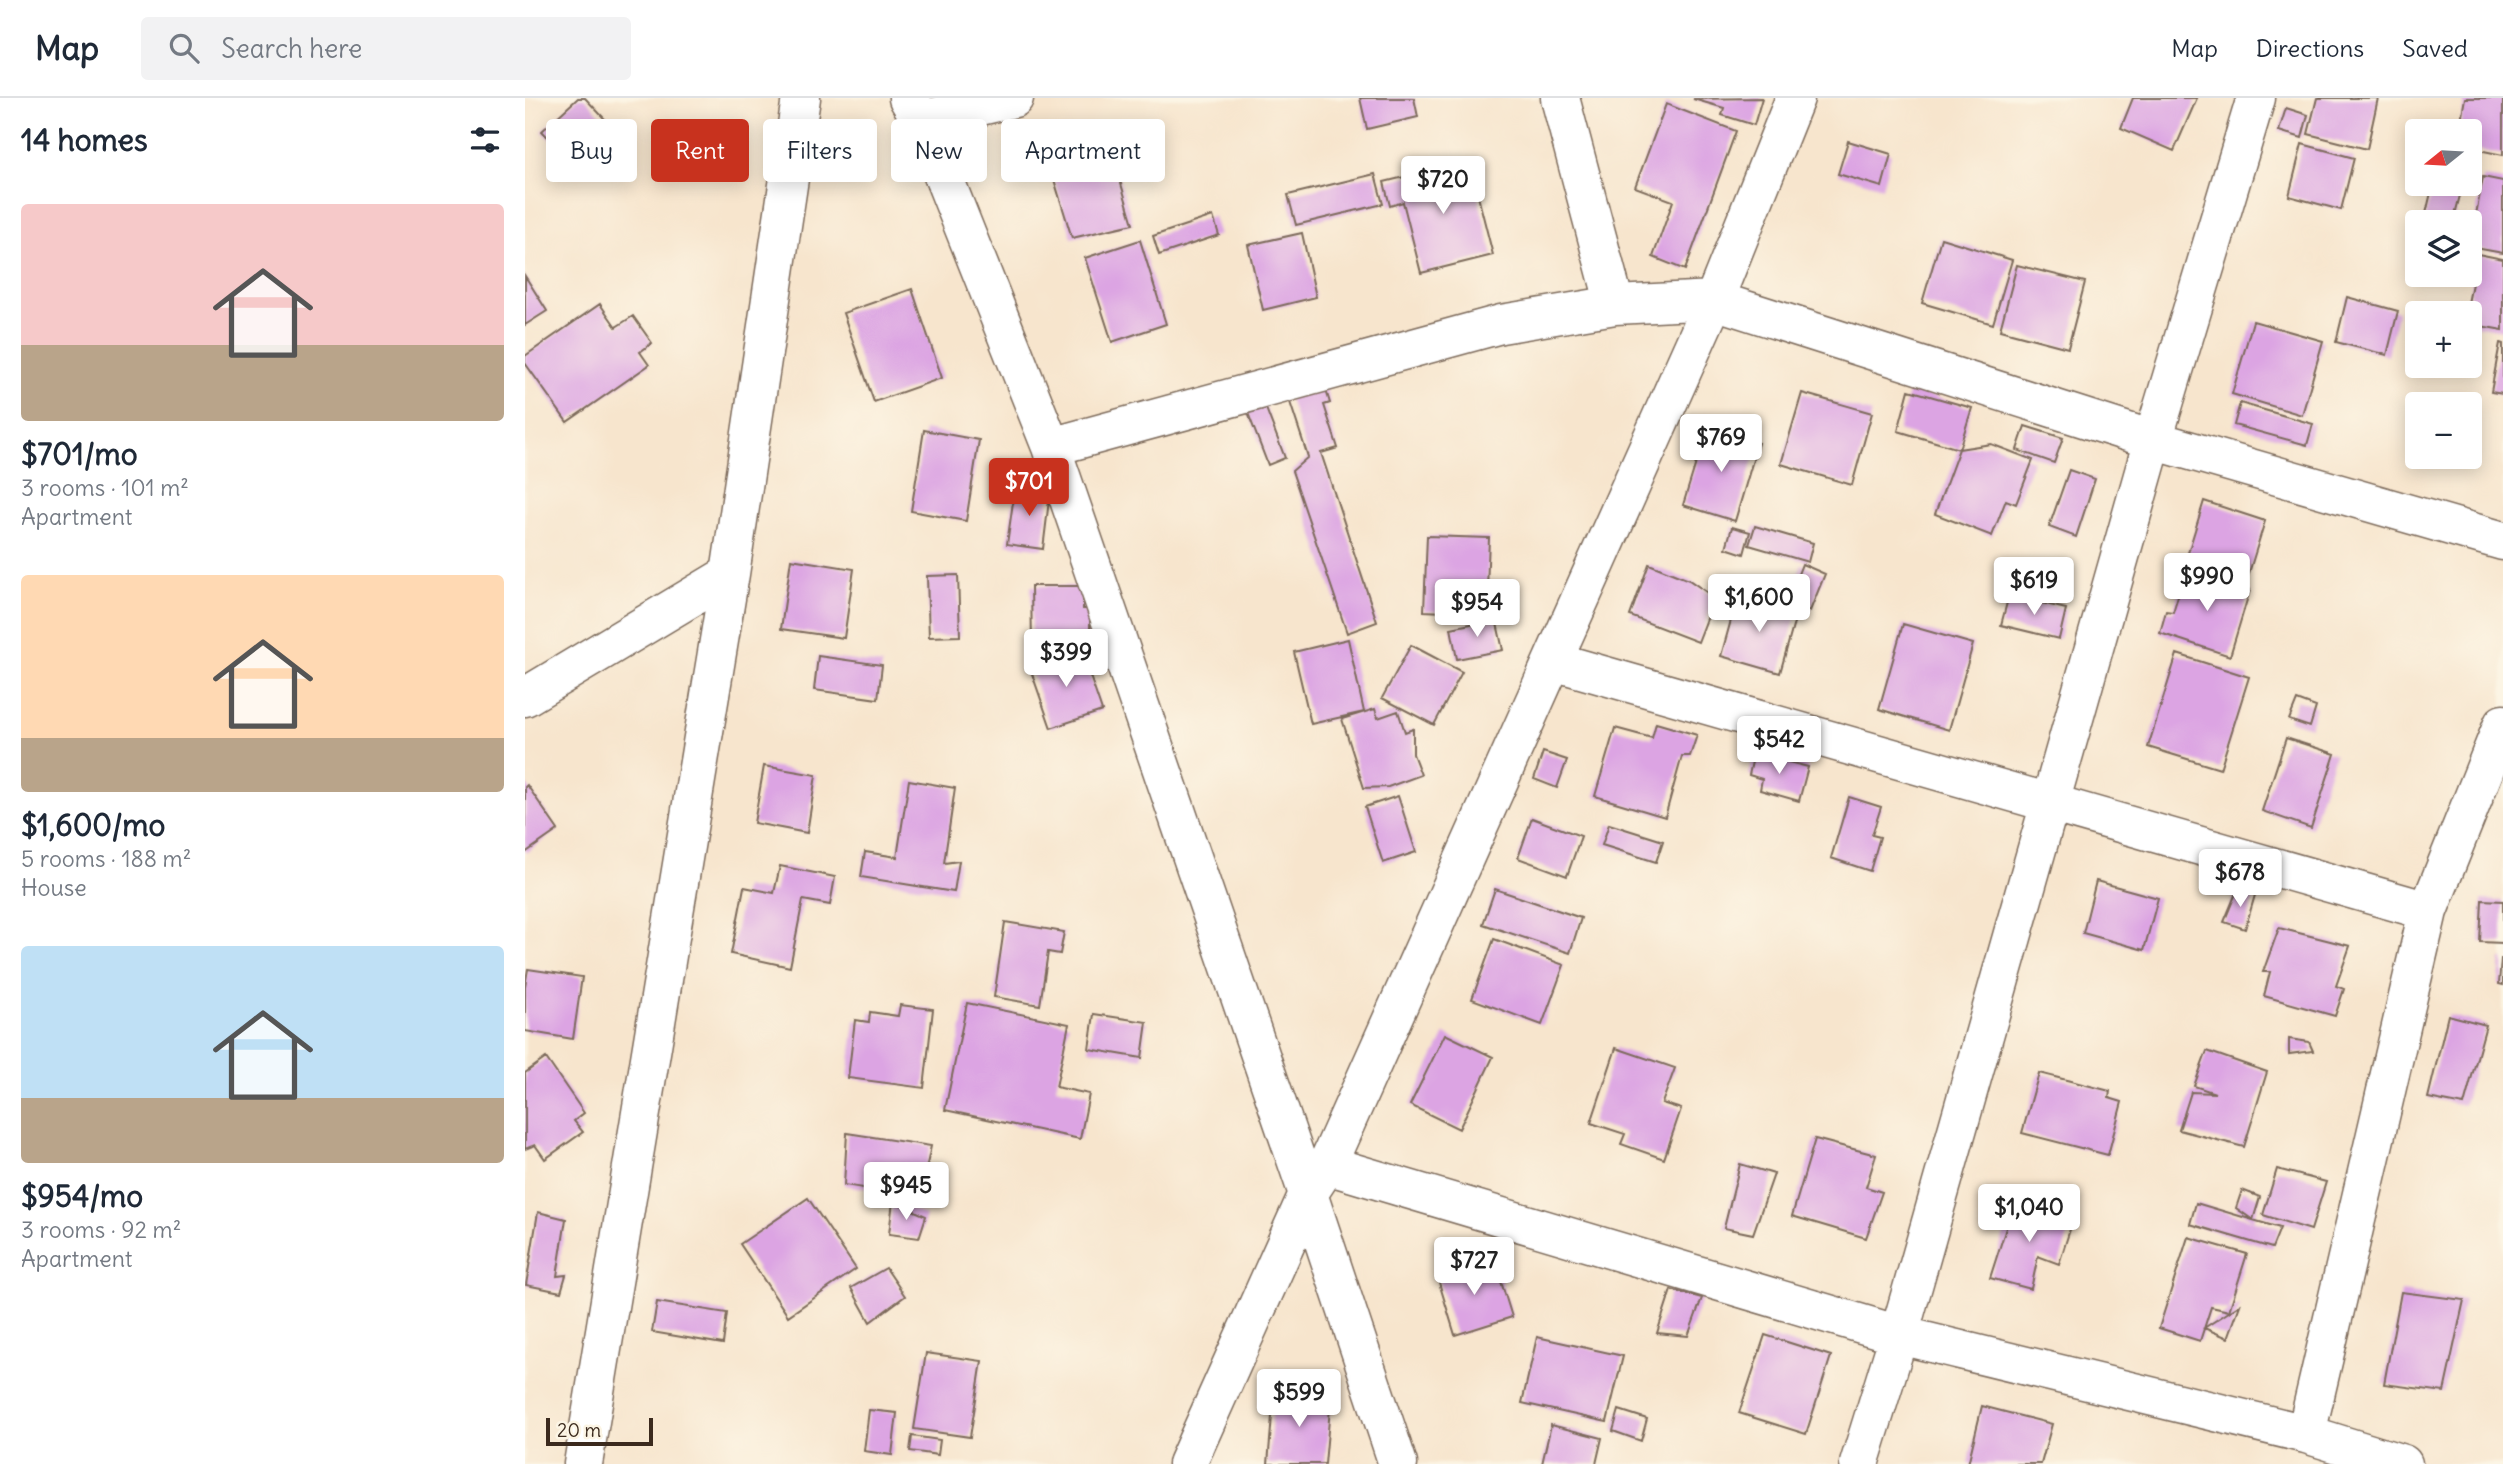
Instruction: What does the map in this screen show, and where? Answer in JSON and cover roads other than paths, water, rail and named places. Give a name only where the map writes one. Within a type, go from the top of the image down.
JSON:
[{"type":"street","points":[[583,1464],[730,574],[801,98]]},
{"type":"street","points":[[1014,98],[914,109],[1051,447],[1318,1179],[1398,1464]]},
{"type":"street","points":[[1560,98],[1615,305]]},
{"type":"street","points":[[1187,1464],[1553,662],[1714,300],[1795,98]]},
{"type":"street","points":[[1859,1464],[1899,1335],[2153,440],[2256,98]]},
{"type":"street","points":[[1051,447],[1501,324],[1615,305],[1714,300],[2153,440],[2503,541]]},
{"type":"street","points":[[525,697],[730,574]]},
{"type":"street","points":[[1553,662],[2428,911]]},
{"type":"street","points":[[2306,1434],[2428,911],[2503,724]]},
{"type":"street","points":[[1318,1179],[1899,1335],[2306,1434],[2403,1464]]}]
